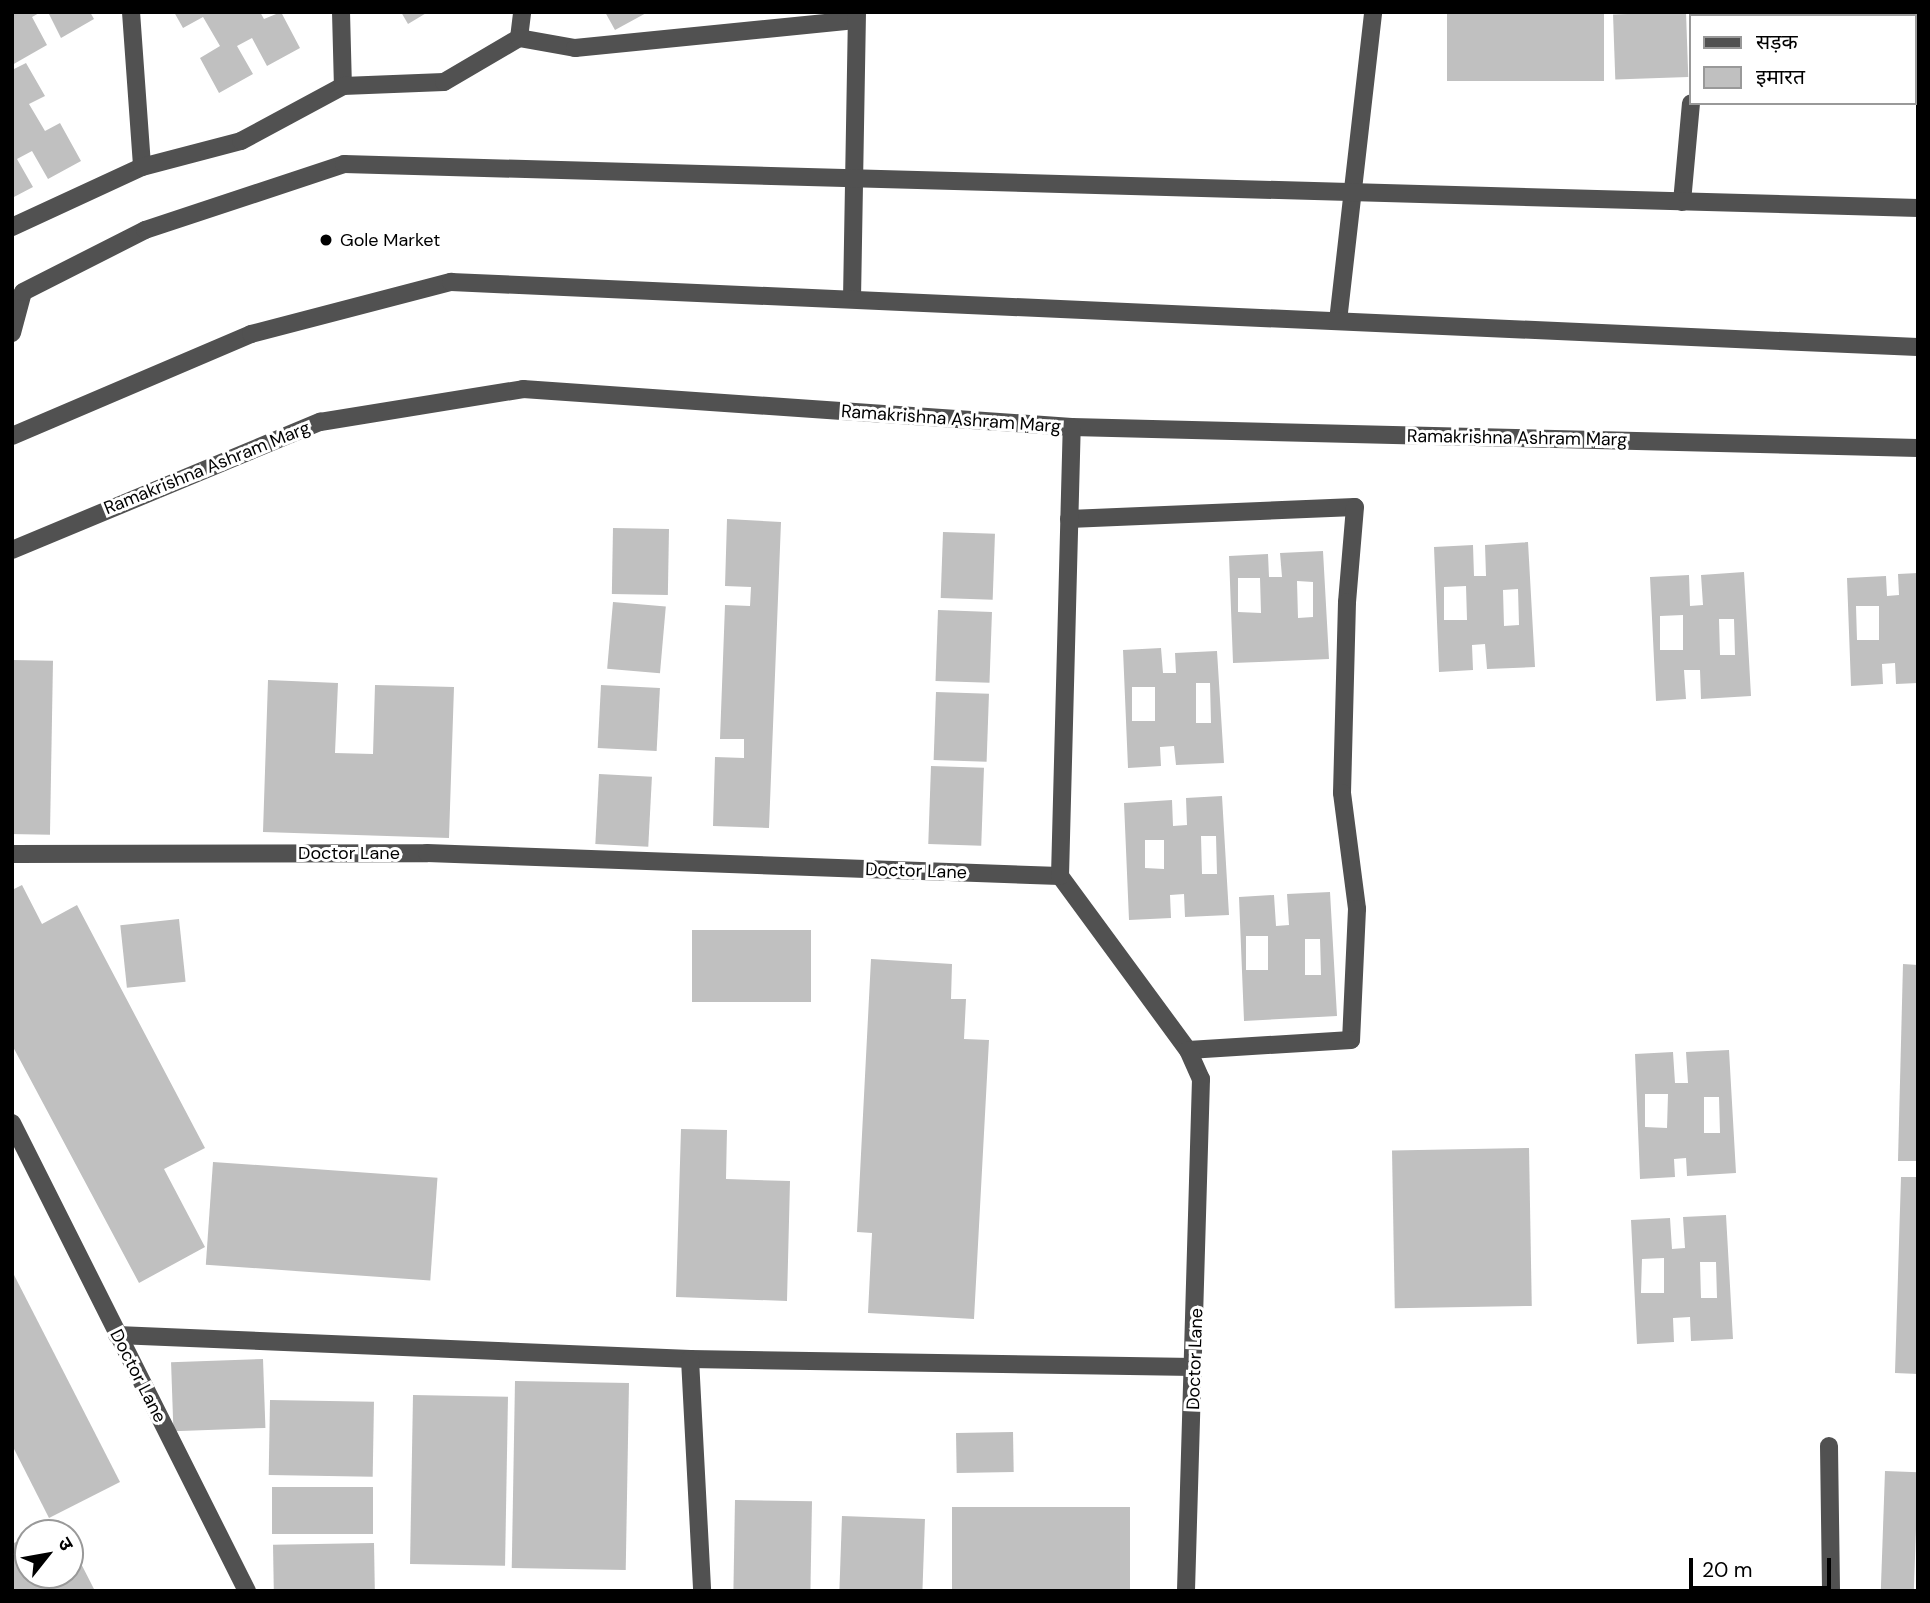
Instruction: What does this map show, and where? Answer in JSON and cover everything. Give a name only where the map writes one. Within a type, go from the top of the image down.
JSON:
[{"type":"street","points":[[131,12],[142,167]]},
{"type":"street","points":[[341,12],[343,86]]},
{"type":"street","points":[[519,38],[522,12]]},
{"type":"street","points":[[1338,321],[1348,194],[1373,12]]},
{"type":"street","points":[[12,226],[142,167],[241,141],[343,86],[444,82],[519,38],[575,48],[857,16],[852,299]]},
{"type":"street","points":[[1682,202],[1690,105]]},
{"type":"street","points":[[12,333],[23,292],[133,236],[344,164],[854,176],[1348,194],[1918,208]]},
{"type":"street","points":[[12,436],[251,334],[451,282],[1918,347]]},
{"type":"street","name":"Ramakrishna Ashram Marg","points":[[12,550],[320,422],[523,389],[1072,427],[1918,448]]},
{"type":"street","points":[[1059,876],[1072,427]]},
{"type":"street","points":[[1069,519],[1355,507],[1347,601],[1342,793],[1357,909],[1351,1040],[1188,1050]]},
{"type":"street","name":"Doctor Lane","points":[[12,854],[427,853],[1059,876],[1188,1050],[1201,1079],[1203,1113],[1186,1591]]},
{"type":"street","name":"Doctor Lane","points":[[12,1123],[247,1591]]},
{"type":"street","points":[[117,1335],[690,1359],[1194,1367]]},
{"type":"street","points":[[690,1359],[702,1591]]},
{"type":"street","points":[[1829,1446],[1831,1591]]},
{"type":"building","points":[[12,12],[41,12],[32,17],[47,45],[12,65]]},
{"type":"building","points":[[48,12],[90,12],[94,19],[61,38]]},
{"type":"building","points":[[174,12],[260,12],[264,19],[281,12],[300,48],[267,66],[252,38],[237,46],[253,74],[219,93],[200,58],[220,46],[203,17],[183,28]]},
{"type":"building","points":[[401,12],[428,12],[408,24]]},
{"type":"building","points":[[605,12],[648,12],[615,30]]},
{"type":"building","points":[[1447,12],[1604,12],[1604,81],[1447,81]]},
{"type":"building","points":[[1686,12],[1688,77],[1615,80],[1613,15]]},
{"type":"building","points":[[1766,12],[1918,12],[1918,54],[1916,14]]},
{"type":"building","points":[[26,63],[45,96],[29,104],[45,131],[60,123],[81,161],[48,179],[32,151],[17,159],[33,187],[12,198],[12,70]]},
{"type":"building","points":[[727,519],[781,522],[769,828],[713,826],[715,757],[744,758],[744,739],[720,739],[725,605],[750,606],[751,587],[725,586]]},
{"type":"building","points":[[613,528],[669,529],[668,595],[612,594]]},
{"type":"building","points":[[943,532],[995,534],[993,600],[941,598]]},
{"type":"building","points":[[1528,542],[1535,667],[1487,669],[1485,644],[1472,645],[1473,670],[1439,672],[1434,547],[1473,545],[1474,576],[1486,576],[1485,545]],"holes":[[[1466,586],[1467,620],[1444,620],[1444,587]],[[1518,589],[1519,625],[1504,626],[1503,590]]]},
{"type":"building","points":[[1323,551],[1329,659],[1233,663],[1229,556],[1268,554],[1269,577],[1282,577],[1280,553]],"holes":[[[1238,578],[1260,578],[1261,613],[1238,612]],[[1297,581],[1313,582],[1313,617],[1298,618]]]},
{"type":"building","points":[[1744,572],[1751,696],[1701,699],[1700,670],[1684,670],[1686,699],[1656,701],[1650,577],[1689,575],[1690,606],[1703,605],[1701,575]],"holes":[[[1683,615],[1683,650],[1660,650],[1660,616]],[[1719,619],[1734,619],[1735,655],[1720,655]]]},
{"type":"building","points":[[1918,573],[1918,683],[1896,684],[1895,663],[1882,664],[1883,684],[1851,686],[1847,578],[1886,576],[1887,596],[1899,595],[1898,574]],"holes":[[[1856,606],[1879,606],[1879,640],[1857,640]]]},
{"type":"building","points":[[613,602],[666,607],[660,673],[607,669]]},
{"type":"building","points":[[938,610],[992,612],[989,683],[936,681]]},
{"type":"building","points":[[1161,648],[1163,673],[1176,673],[1175,653],[1217,651],[1224,763],[1176,765],[1174,746],[1160,747],[1161,766],[1128,768],[1123,650]],"holes":[[[1196,683],[1210,683],[1211,723],[1196,723]],[[1132,687],[1155,687],[1155,721],[1132,721]]]},
{"type":"building","points":[[12,660],[53,661],[50,835],[12,834]]},
{"type":"building","points":[[268,680],[338,683],[335,753],[373,754],[375,685],[454,687],[449,838],[263,832]]},
{"type":"building","points":[[601,685],[660,688],[657,751],[598,748]]},
{"type":"building","points":[[936,692],[989,694],[987,762],[934,760]]},
{"type":"building","points":[[931,766],[984,768],[981,846],[928,844]]},
{"type":"building","points":[[599,774],[652,777],[648,847],[595,844]]},
{"type":"building","points":[[1222,796],[1229,915],[1185,917],[1184,894],[1170,895],[1171,918],[1129,920],[1124,803],[1172,800],[1173,826],[1187,825],[1186,798]],"holes":[[[1201,836],[1216,836],[1217,874],[1202,874]],[[1145,840],[1164,840],[1164,869],[1145,868]]]},
{"type":"building","points":[[22,885],[42,924],[77,905],[205,1148],[164,1169],[205,1247],[139,1283],[12,1045],[12,890]]},
{"type":"building","points":[[1330,892],[1337,1016],[1244,1021],[1239,897],[1274,895],[1276,926],[1289,925],[1287,894]],"holes":[[[1246,936],[1268,936],[1268,970],[1246,970]],[[1305,939],[1320,939],[1321,975],[1305,975]]]},
{"type":"building","points":[[179,919],[186,982],[127,988],[120,925]]},
{"type":"building","points":[[692,930],[811,930],[811,1002],[692,1002]]},
{"type":"building","points":[[871,959],[952,964],[951,999],[966,999],[964,1039],[989,1040],[974,1319],[868,1313],[872,1233],[857,1232]]},
{"type":"building","points":[[1903,964],[1918,965],[1918,1161],[1898,1161]]},
{"type":"building","points":[[1729,1050],[1736,1173],[1687,1176],[1686,1158],[1674,1159],[1675,1177],[1640,1179],[1635,1054],[1673,1052],[1675,1083],[1688,1083],[1686,1052]],"holes":[[[1645,1094],[1668,1094],[1667,1128],[1645,1127]],[[1704,1097],[1719,1097],[1720,1133],[1704,1133]]]},
{"type":"building","points":[[681,1129],[727,1130],[726,1179],[790,1181],[787,1301],[676,1297]]},
{"type":"building","points":[[1529,1148],[1532,1306],[1395,1308],[1392,1150]]},
{"type":"building","points":[[213,1162],[437,1178],[430,1280],[206,1265]]},
{"type":"building","points":[[1901,1177],[1918,1177],[1918,1374],[1895,1373]]},
{"type":"building","points":[[1726,1215],[1733,1339],[1691,1341],[1690,1317],[1673,1318],[1674,1342],[1637,1344],[1631,1220],[1670,1218],[1672,1249],[1685,1248],[1683,1217]],"holes":[[[1664,1258],[1664,1293],[1641,1293],[1642,1259]],[[1700,1262],[1716,1262],[1717,1298],[1701,1298]]]},
{"type":"building","points":[[12,1271],[120,1482],[49,1518],[12,1445]]},
{"type":"building","points":[[263,1359],[265,1428],[173,1431],[171,1362]]},
{"type":"building","points":[[515,1381],[629,1383],[626,1570],[512,1568]]},
{"type":"building","points":[[413,1395],[508,1397],[505,1566],[410,1564]]},
{"type":"building","points":[[270,1400],[374,1402],[373,1477],[269,1475]]},
{"type":"building","points":[[1013,1432],[1014,1472],[957,1473],[956,1433]]},
{"type":"building","points":[[1885,1471],[1918,1472],[1914,1591],[1881,1591]]},
{"type":"building","points":[[272,1487],[373,1487],[373,1534],[272,1534]]},
{"type":"building","points":[[735,1500],[812,1501],[810,1591],[733,1591]]},
{"type":"building","points":[[952,1507],[1130,1507],[1130,1591],[952,1591]]},
{"type":"building","points":[[842,1516],[925,1519],[922,1591],[839,1591]]},
{"type":"building","points":[[14,1543],[14,1589],[84,1589],[84,1569],[95,1591],[12,1591]]},
{"type":"building","points":[[374,1543],[375,1591],[274,1591],[273,1545]]},
{"type":"place","name":"Gole Market","points":[[326,240]]}]
